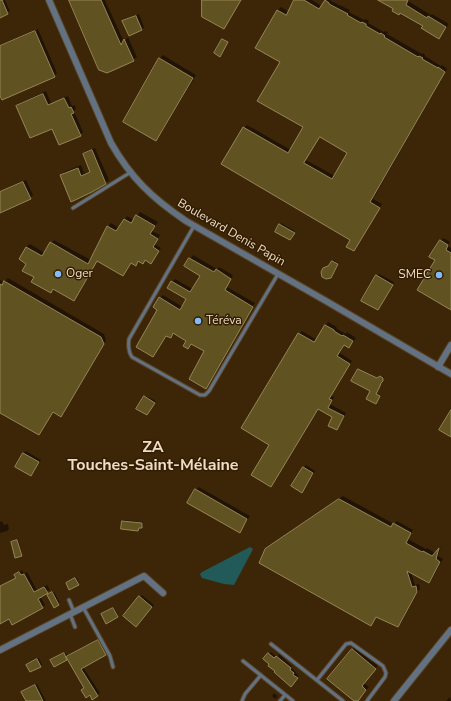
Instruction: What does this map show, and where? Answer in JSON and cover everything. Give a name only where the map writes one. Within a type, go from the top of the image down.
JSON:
[{"type":"street","name":"Boulevard Denis Papin","points":[[50,0],[111,143],[121,160],[149,193],[167,208],[194,226],[326,300],[451,374]]},
{"type":"street","points":[[438,367],[451,345]]},
{"type":"street","points":[[0,650],[144,576],[163,593]]},
{"type":"street","points":[[394,701],[451,630]]},
{"type":"lane","points":[[73,208],[131,172]]},
{"type":"lane","points":[[194,226],[129,339],[128,351],[132,357],[200,395],[205,395],[209,391],[278,274]]},
{"type":"lane","points":[[69,600],[76,627]]},
{"type":"lane","points":[[83,607],[110,656],[113,667]]},
{"type":"lane","points":[[317,680],[346,644],[352,643],[383,666],[386,674],[367,701]]},
{"type":"lane","points":[[271,644],[343,701]]},
{"type":"lane","points":[[243,661],[293,701]]},
{"type":"lane","points":[[242,701],[245,694],[261,675]]},
{"type":"lane","points":[[280,701],[285,695]]},
{"type":"water","points":[[250,547],[253,549],[234,585],[202,578],[200,574],[202,572]]},
{"type":"building","points":[[0,0],[2,0],[8,14],[0,18]]},
{"type":"building","points":[[69,0],[101,0],[121,45],[124,39],[134,61],[107,73],[99,70]]},
{"type":"building","points":[[202,0],[241,0],[224,29],[202,17]]},
{"type":"building","points":[[294,0],[304,0],[319,9],[325,0],[329,4],[348,14],[347,15],[361,23],[366,24],[366,26],[380,34],[381,33],[385,36],[384,37],[445,72],[370,202],[380,208],[354,251],[346,247],[350,240],[221,164],[243,127],[288,153],[303,127],[257,101],[280,62],[255,48],[277,10],[286,15]],"holes":[[[320,137],[347,153],[332,179],[304,163]]]},
{"type":"building","points":[[378,0],[408,0],[406,5],[427,18],[428,16],[446,27],[439,39],[421,28],[423,26],[400,13],[399,15],[392,11],[393,9]]},
{"type":"building","points":[[136,16],[142,30],[129,36],[122,21]]},
{"type":"building","points":[[35,31],[55,77],[2,100],[0,96],[0,46]]},
{"type":"building","points":[[222,39],[228,42],[220,57],[214,53]]},
{"type":"building","points":[[159,58],[193,78],[156,141],[123,122]]},
{"type":"building","points":[[43,94],[48,105],[64,98],[69,108],[71,107],[74,113],[71,114],[81,136],[59,145],[52,129],[30,138],[16,106]]},
{"type":"building","points":[[92,150],[106,184],[71,202],[60,175],[78,168],[81,176],[90,172],[83,154]]},
{"type":"building","points":[[23,182],[31,199],[0,213],[0,192]]},
{"type":"building","points":[[136,215],[155,226],[150,234],[158,239],[153,247],[159,251],[151,264],[145,260],[143,264],[138,261],[136,266],[131,263],[123,276],[97,261],[74,301],[53,289],[51,293],[31,282],[34,277],[22,271],[26,264],[19,259],[26,247],[42,256],[50,242],[88,264],[107,226],[116,231],[124,219],[131,223]]},
{"type":"building","points":[[279,224],[295,233],[290,240],[275,232]]},
{"type":"building","name":"SMEC","points":[[440,240],[448,245],[446,250],[451,253],[451,310],[417,290],[435,260],[429,257]]},
{"type":"building","name":"Téréva","points":[[189,258],[214,272],[216,269],[231,279],[225,290],[253,307],[206,389],[189,379],[204,351],[191,344],[188,349],[183,346],[186,341],[173,333],[171,338],[166,336],[153,357],[136,347],[157,310],[153,307],[159,297],[180,310],[186,299],[167,288],[171,281],[190,292],[200,276],[184,266]]},
{"type":"building","points":[[332,261],[338,264],[331,278],[326,279],[322,277],[321,272],[323,268],[328,266]]},
{"type":"building","points":[[376,275],[393,285],[378,310],[361,301]]},
{"type":"building","points":[[4,281],[101,337],[104,344],[61,417],[53,412],[39,435],[0,413],[0,284],[2,285]]},
{"type":"building","points":[[325,325],[353,341],[349,348],[344,345],[337,356],[350,364],[329,399],[332,400],[328,408],[344,416],[337,430],[328,426],[332,417],[318,409],[271,487],[251,475],[269,445],[241,428],[298,333],[314,342]]},
{"type":"building","points":[[358,369],[377,378],[380,376],[383,378],[383,381],[376,394],[380,396],[376,404],[366,399],[370,391],[351,381]]},
{"type":"building","points":[[144,396],[155,403],[147,415],[136,409]]},
{"type":"building","points":[[451,410],[451,437],[439,430]]},
{"type":"building","points":[[23,453],[39,462],[31,476],[15,467]]},
{"type":"building","points":[[303,467],[313,473],[302,493],[291,486]]},
{"type":"building","points":[[195,489],[247,519],[240,533],[187,503]]},
{"type":"building","points":[[339,499],[391,527],[393,523],[411,533],[406,543],[422,552],[423,551],[432,556],[439,548],[436,559],[440,562],[429,583],[407,571],[412,587],[416,586],[417,592],[398,627],[376,617],[371,626],[259,563],[265,549]]},
{"type":"building","points":[[122,521],[142,523],[142,528],[139,528],[138,531],[121,529]]},
{"type":"building","points":[[17,540],[22,556],[15,558],[11,542]]},
{"type":"building","points":[[19,572],[21,575],[24,574],[34,592],[44,587],[48,593],[38,599],[43,608],[12,625],[9,619],[0,624],[0,586],[16,578],[14,575]]},
{"type":"building","points":[[75,578],[79,585],[69,590],[66,583]]},
{"type":"building","points":[[52,592],[59,605],[54,608],[47,595]]},
{"type":"building","points":[[139,596],[152,607],[136,627],[123,616]]},
{"type":"building","points":[[113,608],[118,617],[106,624],[101,614]]},
{"type":"building","points":[[98,640],[106,655],[81,669],[98,696],[92,700],[90,695],[86,698],[81,690],[84,688],[66,657]]},
{"type":"building","points":[[352,649],[376,669],[362,686],[366,690],[358,701],[354,701],[327,679]]},
{"type":"building","points":[[64,653],[67,660],[54,667],[50,660]]},
{"type":"building","points":[[268,653],[274,658],[276,656],[291,668],[290,670],[294,673],[293,675],[298,678],[291,687],[268,666],[269,664],[263,659]]},
{"type":"building","points":[[37,659],[41,667],[30,672],[26,665]]},
{"type":"building","points":[[35,685],[43,701],[26,701],[21,692]]},
{"type":"place","name":"Oger","points":[[58,274]]},
{"type":"place","name":"SMEC","points":[[439,275]]},
{"type":"place","name":"Téréva","points":[[198,321]]},
{"type":"district","name":"ZA Touches-Saint-Mélaine","points":[[153,457]]}]
